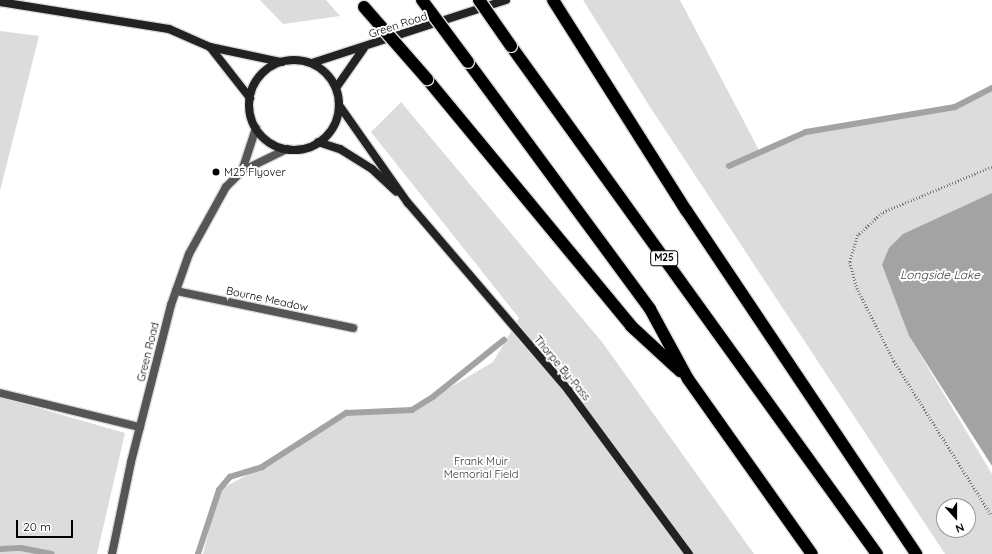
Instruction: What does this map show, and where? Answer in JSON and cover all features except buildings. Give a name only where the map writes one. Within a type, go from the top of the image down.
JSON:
[{"type":"highway","points":[[422,0],[650,309],[688,379],[812,554]]},
{"type":"highway","name":"M25","points":[[479,0],[877,554]]},
{"type":"highway","points":[[553,0],[686,210],[916,554]]},
{"type":"highway","points":[[361,4],[427,79],[631,326],[688,379]]},
{"type":"main road","name":"Green Road","points":[[312,63],[506,0]]},
{"type":"main road","points":[[0,2],[169,29],[210,47],[281,62],[294,60],[312,63],[326,73],[336,88],[339,105],[336,123],[318,142],[311,147],[287,149],[276,147],[262,137],[252,122],[250,98],[252,87],[262,73],[281,62]]},
{"type":"main road","points":[[210,47],[250,98]]},
{"type":"main road","name":"Green Road","points":[[336,88],[365,47]]},
{"type":"main road","name":"Thorpe By-Pass","points":[[339,105],[408,203],[568,390],[689,554]]},
{"type":"main road","name":"Thorpe By-Pass","points":[[318,142],[340,148],[372,169],[408,203]]},
{"type":"street","name":"Green Road","points":[[242,171],[256,128]]},
{"type":"street","name":"Green Road","points":[[112,554],[140,427],[176,291],[208,215],[226,187],[242,171],[287,149]]},
{"type":"street","name":"Bourne Meadow","points":[[176,291],[352,328]]},
{"type":"street","points":[[0,393],[140,427]]},
{"type":"path","points":[[992,166],[882,214],[858,235],[850,262],[857,288],[894,361],[992,516]]},
{"type":"green space","points":[[260,0],[326,0],[340,16],[283,24]]},
{"type":"green space","points":[[583,0],[680,0],[760,152],[806,132],[955,107],[992,88],[992,194],[882,265],[909,336],[992,474],[992,554],[945,554],[652,110]]},
{"type":"green space","points":[[0,31],[39,36],[0,191]]},
{"type":"green space","name":"Frank Muir Memorial Field","points":[[401,102],[602,342],[754,554],[203,554],[219,490],[262,467],[346,413],[412,410],[493,362],[519,318],[371,132]]},
{"type":"green space","points":[[0,397],[125,433],[97,554],[0,554]]},
{"type":"water","name":"Longside Lake","points":[[992,193],[992,466],[909,336],[882,265],[889,248],[903,234]]},
{"type":"waterway","points":[[729,166],[806,132],[955,107],[992,88]]},
{"type":"waterway","points":[[198,554],[219,490],[230,477],[262,467],[346,413],[412,410],[433,397],[504,340]]},
{"type":"waterway","points":[[0,549],[21,548],[51,554]]},
{"type":"place","name":"M25 Flyover","points":[[216,172]]}]
